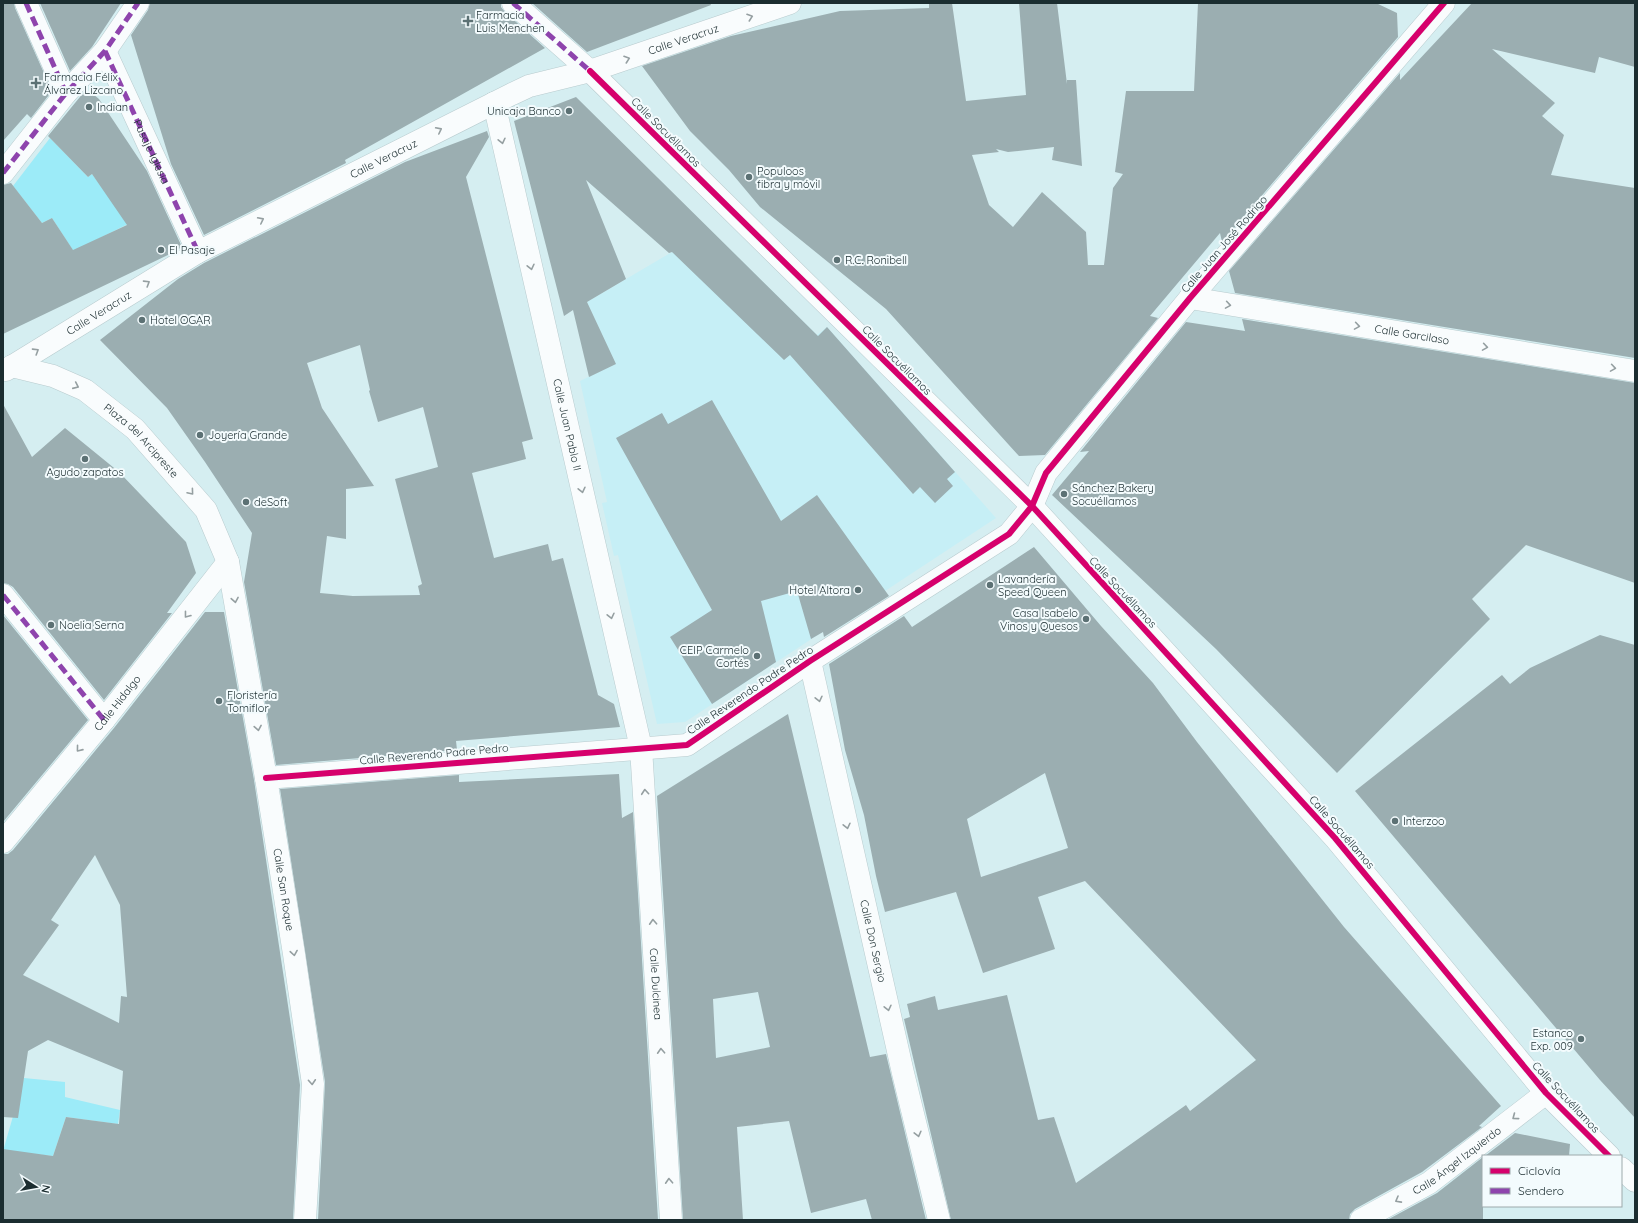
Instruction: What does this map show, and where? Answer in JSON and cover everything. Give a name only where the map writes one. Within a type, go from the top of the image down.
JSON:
[{"type":"street","points":[[26,3],[66,94]]},
{"type":"street","points":[[3,173],[66,94],[106,51],[138,3]]},
{"type":"street","name":"Calle Socuéllamos","points":[[513,3],[590,71],[1032,506],[1335,838],[1546,1093],[1608,1155]]},
{"type":"street","name":"Calle Veracruz","points":[[8,368],[198,252],[529,86],[590,71],[790,3]]},
{"type":"street","name":"Calle Juan José Rodrigo","points":[[1032,506],[1046,473],[1190,298],[1439,4]]},
{"type":"street","name":"Pasaje Iglesia","points":[[106,51],[198,252]]},
{"type":"street","name":"Calle Juan Pablo II","points":[[494,103],[642,748]]},
{"type":"street","name":"Calle Garcilaso","points":[[1190,298],[1635,371]]},
{"type":"street","name":"Plaza del Arcipreste","points":[[8,368],[53,376],[85,390],[136,429],[206,510],[228,562]]},
{"type":"street","name":"Calle Reverendo Padre Pedro","points":[[266,778],[687,745],[810,661],[1009,534],[1032,506]]},
{"type":"street","name":"Calle Hidalgo","points":[[3,842],[104,720],[228,562]]},
{"type":"street","name":"Calle San Roque","points":[[228,562],[266,778],[313,1084],[305,1220]]},
{"type":"street","points":[[3,595],[104,720]]},
{"type":"street","name":"Calle Don Sergio","points":[[810,661],[903,1073],[939,1220]]},
{"type":"street","name":"Calle Dulcinea","points":[[642,748],[671,1220]]},
{"type":"street","name":"Calle Ángel Izquierdo","points":[[1361,1220],[1429,1183],[1546,1093]]},
{"type":"shaded area","points":[[50,138],[88,177],[92,174],[128,224],[98,239],[78,258],[52,218],[42,223],[13,186]]},
{"type":"shaded area","points":[[707,227],[817,335],[827,327],[996,518],[885,591],[817,496],[781,521],[848,615],[685,722],[657,724],[618,555],[614,556],[602,503],[607,502],[580,381],[615,364],[587,302],[672,252]]},
{"type":"shaded area","points":[[24,1078],[65,1082],[65,1097],[120,1110],[118,1124],[66,1117],[53,1156],[3,1151]]},
{"type":"building","points":[[3,3],[14,3],[52,91],[31,118],[27,114],[3,141]]},
{"type":"building","points":[[40,3],[121,3],[92,47],[70,71]]},
{"type":"building","points":[[150,3],[501,3],[501,7],[505,12],[545,48],[345,160],[346,163],[204,235],[171,164],[131,35],[148,10]]},
{"type":"building","points":[[532,3],[710,3],[711,5],[587,52]]},
{"type":"building","points":[[929,3],[952,3],[966,101],[1026,95],[1019,3],[1057,3],[1067,84],[1067,80],[1076,80],[1082,166],[1052,160],[1054,147],[1008,152],[996,149],[999,152],[972,155],[989,205],[1013,227],[1042,192],[1086,232],[1088,265],[1104,265],[1113,188],[1123,174],[1115,172],[1126,91],[1194,91],[1198,3],[1376,3],[1397,13],[1398,37],[1222,242],[1220,233],[1150,316],[1158,318],[1045,455],[1019,456],[886,309],[760,207],[729,170],[690,131],[642,66],[731,36],[840,11],[929,8]]},
{"type":"building","points":[[1472,3],[1635,3],[1635,67],[1599,57],[1595,73],[1492,49],[1555,103],[1542,116],[1564,135],[1551,175],[1635,188],[1635,358],[1235,293],[1229,271],[1400,73],[1400,80]]},
{"type":"building","points":[[84,92],[93,94],[99,99],[147,171],[182,247],[3,334],[3,185],[11,183],[42,223],[52,218],[73,250],[127,225],[92,174],[88,177],[48,136]]},
{"type":"building","points":[[576,97],[818,336],[827,327],[955,472],[947,479],[953,486],[935,503],[920,487],[913,494],[790,355],[784,360],[672,252],[669,253],[586,180],[626,279],[587,302],[616,364],[589,377],[573,310],[564,316],[514,121]]},
{"type":"building","points":[[487,131],[489,137],[466,177],[533,439],[522,442],[526,459],[472,473],[494,558],[548,544],[552,561],[563,558],[598,695],[614,704],[620,727],[456,741],[457,750],[276,765],[244,582],[252,533],[167,408],[100,340],[178,279],[204,263],[405,162]],"holes":[[[360,345],[369,391],[378,422],[423,407],[438,467],[395,479],[422,584],[418,586],[420,595],[353,596],[320,593],[327,536],[346,539],[346,489],[374,486],[322,408],[307,363]]]},
{"type":"building","points":[[1242,319],[1635,383],[1635,583],[1526,545],[1472,599],[1490,619],[1337,773],[1216,649],[1052,495],[1089,451],[1080,452],[1186,322],[1245,331]]},
{"type":"building","points":[[712,400],[781,521],[817,495],[889,596],[824,637],[823,632],[811,639],[797,591],[761,601],[776,662],[712,704],[670,637],[712,610],[616,438],[662,413],[668,424]]},
{"type":"building","points":[[3,404],[32,457],[65,428],[119,472],[186,542],[196,573],[167,613],[172,613],[104,700],[13,587],[3,583]]},
{"type":"building","points":[[1034,547],[1101,626],[1153,683],[1197,742],[1344,927],[1501,1106],[1479,1126],[1482,1127],[1422,1172],[1355,1209],[1350,1214],[1349,1220],[951,1220],[904,1019],[910,1017],[907,1004],[935,996],[938,1010],[1007,995],[1038,1120],[1054,1117],[1076,1183],[1186,1105],[1190,1111],[1256,1060],[1085,881],[1038,897],[1055,949],[983,973],[956,892],[885,912],[864,815],[845,750],[829,664],[904,616],[912,627]],"holes":[[[1045,773],[1068,848],[981,877],[967,819]]]},
{"type":"building","points":[[205,612],[224,612],[254,780],[300,1085],[293,1220],[3,1220],[3,1149],[53,1156],[66,1117],[119,1124],[123,1071],[48,1040],[28,1051],[18,1118],[3,1117],[3,854],[8,854],[13,850],[114,728]],"holes":[[[95,855],[120,905],[127,997],[121,996],[119,1023],[23,975],[59,925],[51,920]]]},
{"type":"building","points":[[3,615],[88,720],[3,822]]},
{"type":"building","points":[[1600,635],[1635,645],[1635,1118],[1600,1080],[1355,791],[1502,675],[1510,684],[1530,668]]},
{"type":"building","points":[[788,714],[870,1057],[886,1054],[926,1220],[872,1220],[866,1199],[811,1213],[789,1121],[737,1127],[743,1220],[683,1220],[657,796]],"holes":[[[758,992],[770,1047],[716,1058],[713,999]]]},
{"type":"building","points":[[619,774],[622,818],[633,812],[658,1220],[318,1220],[325,1082],[280,789],[459,775],[459,782]]},
{"type":"building","points":[[1515,1133],[1570,1144],[1569,1155],[1486,1155]]},
{"type":"building","points":[[1482,1158],[1483,1220],[1387,1220],[1437,1193]]},
{"type":"marked path","points":[[26,3],[66,93]]},
{"type":"marked path","points":[[3,173],[66,93],[105,51],[138,3]]},
{"type":"marked path","points":[[513,3],[590,71]]},
{"type":"marked path","points":[[105,51],[198,252]]},
{"type":"marked path","points":[[3,595],[104,720]]},
{"type":"cycle path","points":[[266,778],[687,745],[810,661],[1009,534],[1032,506],[1046,473],[1190,298],[1444,3]]},
{"type":"cycle path","points":[[590,71],[1032,506],[1335,838],[1546,1093],[1608,1155]]},
{"type":"place","name":"Farmacia Luis Menchen","points":[[468,21]]},
{"type":"place","name":"Farmacia Félix Álvarez Lizcano","points":[[36,83]]},
{"type":"place","name":"Indian","points":[[89,107]]},
{"type":"place","name":"Unicaja Banco","points":[[569,111]]},
{"type":"place","name":"Populoos fibra y móvil","points":[[749,177]]},
{"type":"place","name":"El Pasaje","points":[[161,250]]},
{"type":"place","name":"R.C. Ronibell","points":[[837,260]]},
{"type":"place","name":"Hotel OGAR","points":[[142,320]]},
{"type":"place","name":"Joyería Grande","points":[[200,435]]},
{"type":"place","name":"Agudo zapatos","points":[[85,459]]},
{"type":"place","name":"Sánchez Bakery Socuéllamos","points":[[1064,494]]},
{"type":"place","name":"deSoft","points":[[246,502]]},
{"type":"place","name":"Lavandería Speed Queen","points":[[990,585]]},
{"type":"place","name":"Hotel Altora","points":[[858,590]]},
{"type":"place","name":"Casa Isabelo Vinos y Quesos","points":[[1086,619]]},
{"type":"place","name":"Noelia Serna","points":[[51,625]]},
{"type":"place","name":"CEIP Carmelo Cortés","points":[[757,656]]},
{"type":"place","name":"Floristería Tomiflor","points":[[219,701]]},
{"type":"place","name":"Interzoo","points":[[1395,821]]},
{"type":"place","name":"Estanco Exp. 009","points":[[1581,1039]]}]
